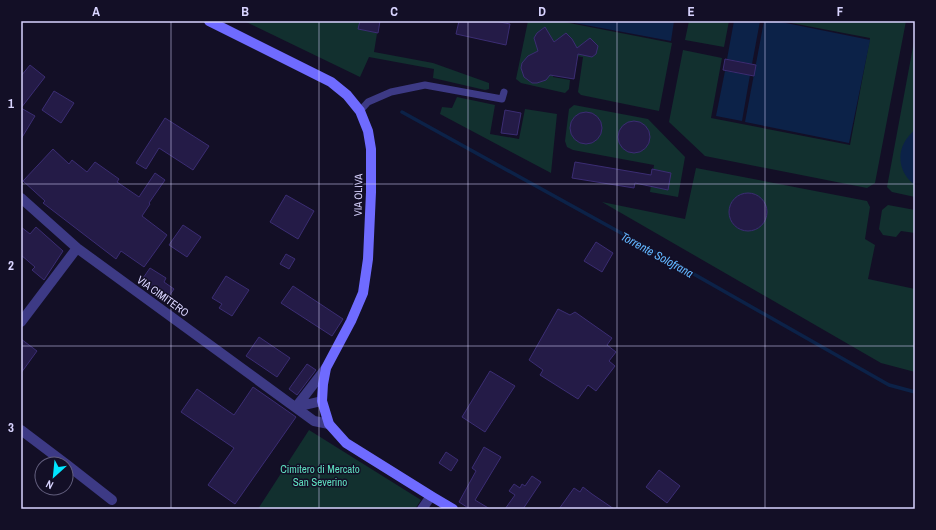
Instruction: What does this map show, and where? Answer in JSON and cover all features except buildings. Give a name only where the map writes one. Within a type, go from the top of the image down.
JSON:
[{"type":"main road","name":"VIA OLIVA","points":[[209,21],[331,82],[347,95],[360,111],[368,131],[371,149],[368,259],[363,293],[352,321],[326,368],[322,401],[329,424],[346,442],[453,509]]},
{"type":"street","name":"VIA CIMITERO","points":[[21,198],[77,248],[314,421],[329,424]]},
{"type":"street","points":[[21,322],[77,248]]},
{"type":"street","points":[[296,407],[326,368]]},
{"type":"street","points":[[296,407],[322,401]]},
{"type":"street","points":[[21,430],[55,456]]},
{"type":"street","points":[[74,470],[112,500]]},
{"type":"street","points":[[422,509],[431,496]]},
{"type":"lane","points":[[360,111],[368,102],[391,92],[424,85],[502,99],[504,92]]},
{"type":"green space","points":[[244,21],[379,21],[374,52],[433,63],[489,83],[489,89],[485,90],[433,78],[434,69],[369,57],[360,77]]},
{"type":"green space","points":[[528,21],[559,21],[672,43],[659,111],[581,95],[578,92],[583,57],[556,53],[553,77],[570,80],[569,89],[565,93],[521,83],[516,79]]},
{"type":"green space","points":[[689,21],[729,21],[724,47],[685,40]]},
{"type":"green space","points":[[781,21],[906,21],[875,183],[867,188],[705,156],[669,122],[683,50],[722,58],[711,118],[850,145],[870,38]]},
{"type":"green space","points":[[915,36],[915,197],[892,192],[887,187]]},
{"type":"green space","points":[[457,97],[495,105],[490,134],[519,139],[525,109],[557,114],[551,173],[440,114],[442,107],[452,108]]},
{"type":"green space","points":[[574,105],[648,119],[685,157],[678,197],[650,192],[654,165],[573,150],[567,147],[565,141],[569,109]]},
{"type":"green space","points":[[696,168],[867,201],[870,207],[865,239],[875,245],[868,279],[915,289],[915,372],[881,363],[602,202],[685,219]]},
{"type":"green space","points":[[888,205],[915,210],[915,233],[901,231],[896,237],[883,235],[879,229],[882,210]]},
{"type":"green space","name":"Cimitero di Mercato San Severino","points":[[309,430],[421,500],[415,509],[258,509]]},
{"type":"water","points":[[564,21],[674,21],[671,41]]},
{"type":"water","points":[[734,21],[760,21],[752,64],[727,59]]},
{"type":"water","points":[[764,21],[776,21],[870,40],[849,143],[745,122]]},
{"type":"water","points":[[725,71],[750,75],[742,121],[716,116]]},
{"type":"water","points":[[915,130],[915,185],[908,179],[904,172],[900,158],[904,143]]},
{"type":"waterway","name":"Torrente Solofrana","points":[[402,112],[641,244],[889,385],[915,392]]}]
